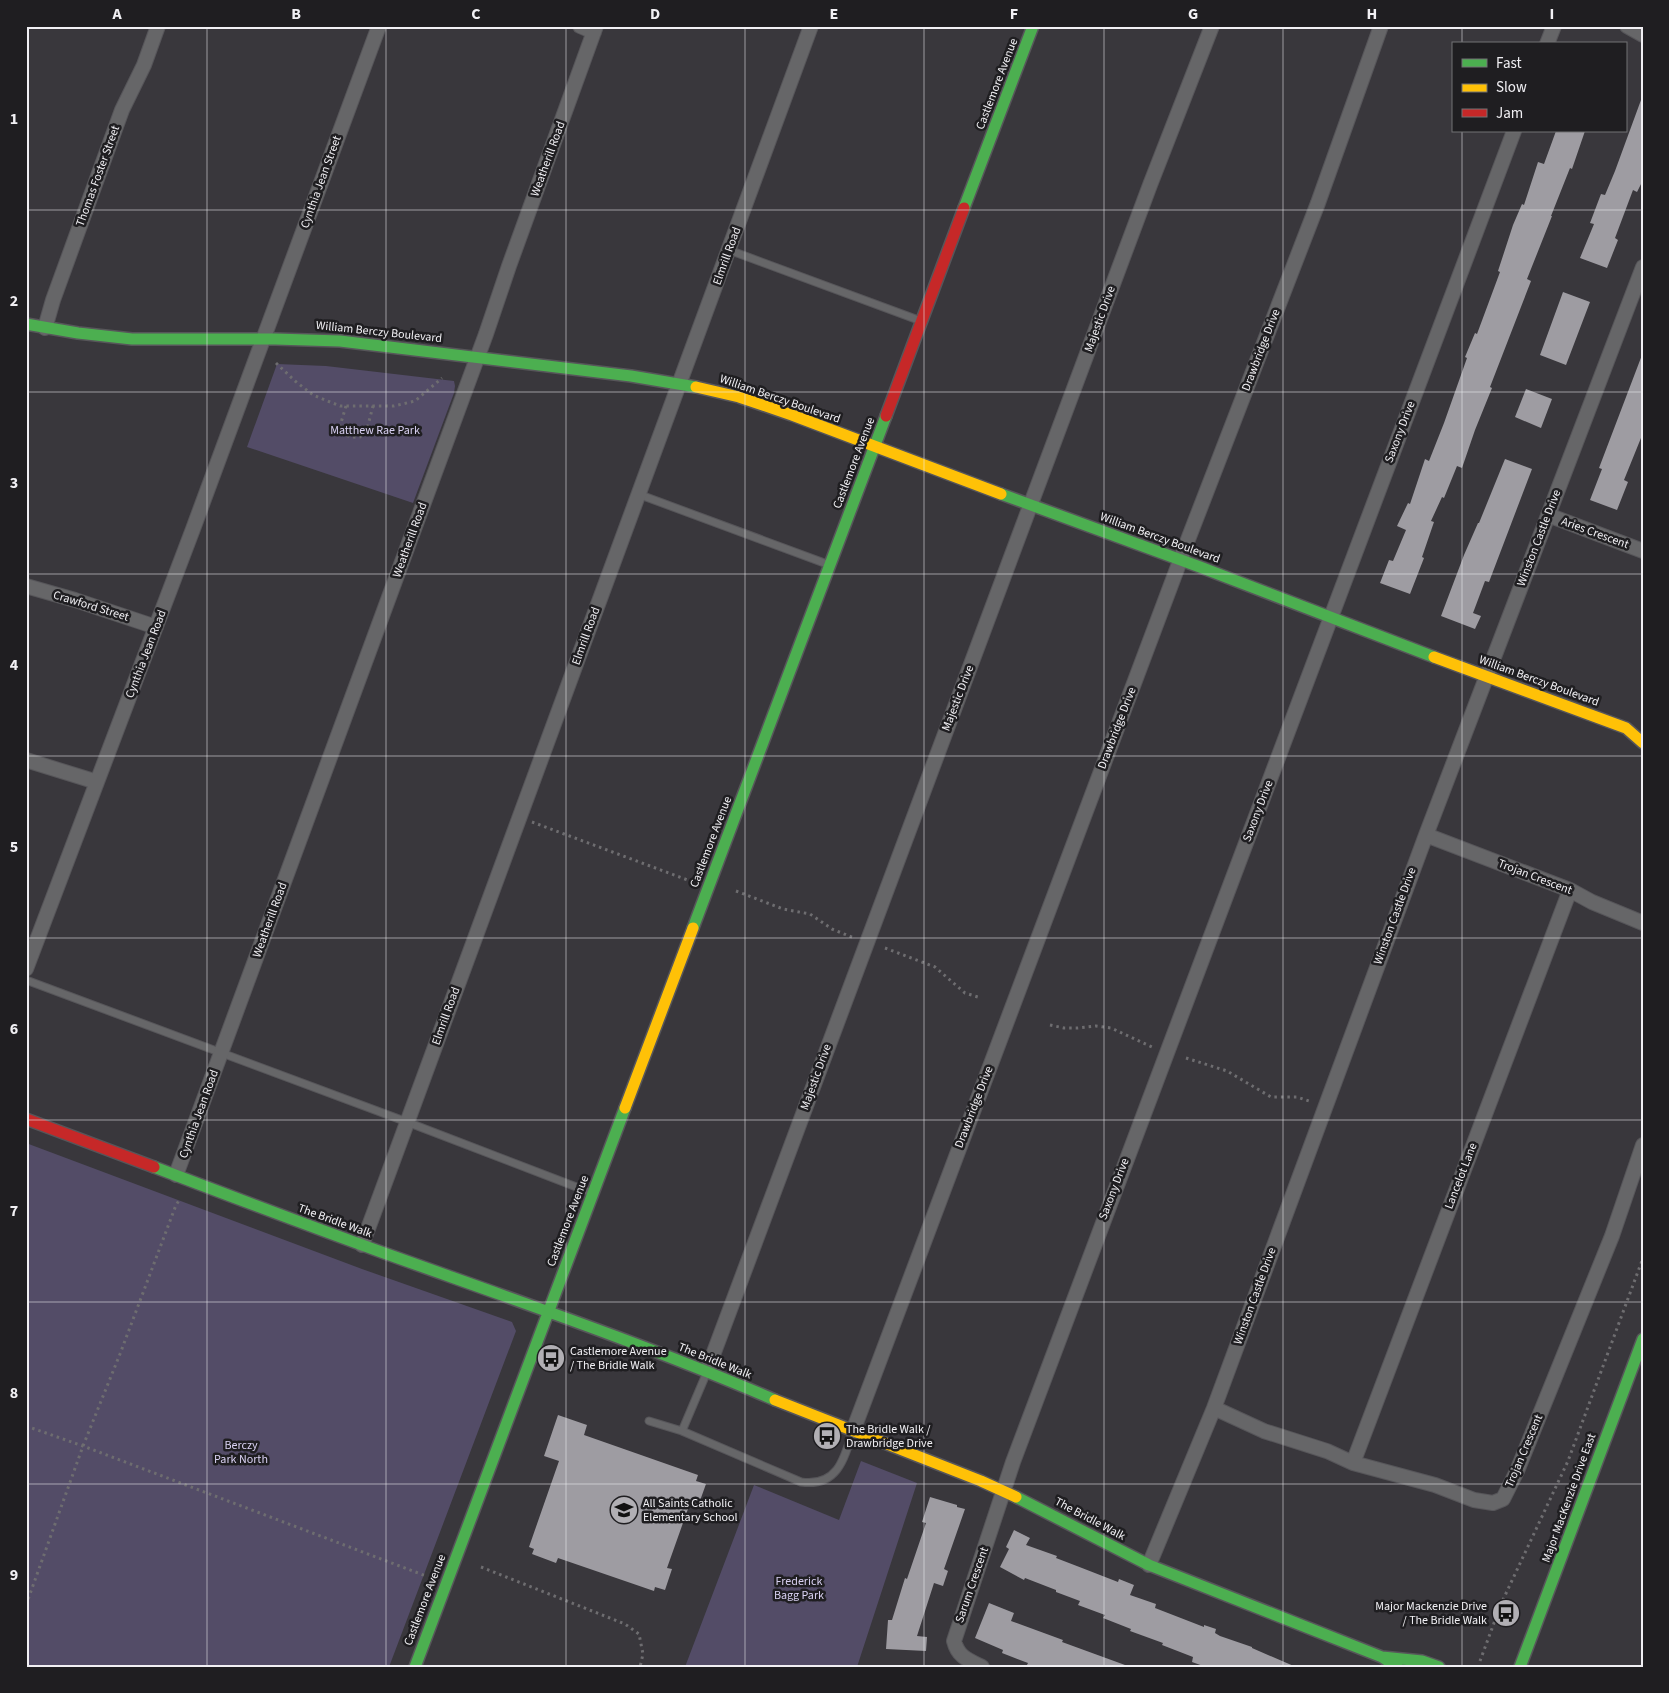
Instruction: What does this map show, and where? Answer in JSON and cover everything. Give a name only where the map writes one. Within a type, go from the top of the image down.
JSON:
[{"type":"street","name":"Thomas Foster Street","points":[[45,328],[53,300],[119,119],[144,65],[158,26]]},
{"type":"street","name":"Cynthia Jean Street","points":[[264,338],[379,26]]},
{"type":"street","points":[[580,26],[595,29]]},
{"type":"street","name":"Elmrill Road","points":[[362,1245],[811,26]]},
{"type":"street","name":"Castlemore Avenue","points":[[415,1667],[1034,26]]},
{"type":"street","name":"Majestic Drive","points":[[707,1372],[1150,185],[1212,26]]},
{"type":"street","name":"Drawbridge Drive","points":[[853,1431],[1181,560],[1318,203],[1381,26]]},
{"type":"street","points":[[1548,42],[1554,26]]},
{"type":"street","points":[[1627,26],[1643,35]]},
{"type":"street","name":"Weatherill Road","points":[[221,1052],[477,357],[595,29]]},
{"type":"street","name":"Saxony Drive","points":[[1003,1491],[1056,1344],[1514,132]]},
{"type":"street","name":"Winston Castle Drive","points":[[1149,1565],[1214,1408],[1426,835],[1643,267]]},
{"type":"street","name":"William Berczy Boulevard","points":[[26,324],[45,328],[142,339],[301,338],[340,340],[631,376],[680,383],[719,392],[766,406],[874,446],[1626,728],[1643,743]]},
{"type":"street","name":"Cynthia Jean Road","points":[[26,969],[32,936],[97,782],[264,338]]},
{"type":"street","name":"Aries Crescent","points":[[1548,515],[1643,551]]},
{"type":"street","name":"Crawford Street","points":[[26,586],[156,627]]},
{"type":"street","name":"William Berczy Boulevard","points":[[1626,728],[1643,727]]},
{"type":"street","points":[[26,760],[97,782]]},
{"type":"street","name":"Trojan Crescent","points":[[1426,835],[1570,890],[1592,902],[1643,922]]},
{"type":"street","name":"Lancelot Lane","points":[[1353,1463],[1570,890]]},
{"type":"street","name":"Cynthia Jean Road","points":[[176,1176],[221,1052]]},
{"type":"street","name":"The Bridle Walk","points":[[26,1119],[707,1372],[1003,1491],[1149,1565],[1382,1657],[1396,1667]]},
{"type":"street","name":"Trojan Crescent","points":[[1214,1408],[1264,1431],[1327,1451],[1353,1463],[1435,1485],[1474,1500],[1492,1503],[1503,1499],[1517,1471],[1612,1236],[1643,1145]]},
{"type":"street","name":"Major MacKenzie Drive East","points":[[1520,1667],[1643,1339]]},
{"type":"street","name":"Sarum Crescent","points":[[982,1667],[964,1658],[956,1650],[954,1641],[1003,1491]]},
{"type":"street","name":"The Bridle Walk","points":[[1382,1657],[1422,1661],[1439,1667]]},
{"type":"lane","points":[[729,250],[922,321]]},
{"type":"lane","points":[[638,494],[830,565]]},
{"type":"lane","points":[[26,980],[407,1122],[593,1194]]},
{"type":"lane","points":[[682,1431],[707,1372]]},
{"type":"lane","points":[[650,1421],[682,1431],[801,1482],[811,1484],[821,1481],[838,1470],[853,1431]]},
{"type":"path","points":[[276,363],[313,395],[340,406],[394,406],[415,401],[442,378]]},
{"type":"path","points":[[346,406],[340,426],[345,434],[352,438],[360,437],[367,429],[372,406]]},
{"type":"path","points":[[531,822],[695,883]]},
{"type":"path","points":[[736,891],[783,909],[810,914],[832,929],[854,938]]},
{"type":"path","points":[[885,948],[935,967],[965,993],[981,998]]},
{"type":"path","points":[[1050,1025],[1064,1028],[1096,1026],[1111,1028],[1154,1048]]},
{"type":"path","points":[[1186,1058],[1228,1071],[1272,1097],[1297,1098],[1325,1106]]},
{"type":"path","points":[[26,1605],[83,1446],[176,1205],[180,1199]]},
{"type":"path","points":[[1480,1661],[1501,1604],[1568,1461],[1643,1258]]},
{"type":"path","points":[[26,1426],[426,1576]]},
{"type":"path","points":[[481,1567],[625,1624],[639,1634],[643,1654],[640,1667]]},
{"type":"green space","name":"Matthew Rae Park","points":[[277,364],[326,366],[454,381],[454,393],[413,503],[247,447]]},
{"type":"green space","name":"Berczy Park North","points":[[26,1143],[362,1269],[512,1322],[516,1331],[389,1667],[26,1667]]},
{"type":"green space","name":"Frederick Bagg Park","points":[[861,1461],[917,1483],[857,1667],[685,1667],[754,1485],[839,1520]]},
{"type":"building","points":[[1641,100],[1643,100],[1643,180],[1637,192],[1633,190],[1615,238],[1618,240],[1607,268],[1580,258],[1594,224],[1590,223],[1601,194],[1605,195]]},
{"type":"building","points":[[1556,132],[1585,132],[1572,169],[1570,168],[1527,279],[1531,281],[1490,387],[1492,388],[1462,468],[1457,466],[1444,498],[1442,497],[1431,521],[1434,522],[1422,557],[1424,558],[1410,594],[1380,583],[1389,560],[1393,561],[1406,530],[1397,526],[1408,503],[1410,504],[1425,459],[1429,461],[1444,423],[1467,358],[1465,357],[1475,333],[1477,334],[1500,272],[1498,271],[1513,225],[1522,204],[1524,205],[1538,162],[1544,164]]},
{"type":"building","points":[[1563,292],[1590,302],[1566,365],[1540,355]]},
{"type":"building","points":[[1642,355],[1643,433],[1624,480],[1628,482],[1617,510],[1590,500],[1602,469],[1599,468]]},
{"type":"building","points":[[1526,389],[1552,399],[1541,428],[1515,417]]},
{"type":"building","points":[[1505,459],[1532,469],[1489,582],[1485,581],[1473,613],[1481,616],[1475,629],[1441,616],[1464,555]]},
{"type":"building","points":[[558,1415],[587,1425],[584,1435],[698,1475],[696,1481],[706,1484],[697,1509],[689,1506],[667,1568],[672,1569],[665,1590],[655,1587],[654,1591],[558,1558],[556,1563],[532,1554],[534,1549],[529,1547],[559,1461],[544,1456]]},
{"type":"building","points":[[930,1497],[965,1509],[944,1569],[948,1571],[943,1586],[934,1583],[917,1636],[927,1637],[926,1651],[886,1649],[888,1620],[892,1620],[905,1578],[907,1579],[926,1523],[922,1522]]},
{"type":"building","points":[[1014,1530],[1030,1538],[1026,1545],[1118,1582],[1119,1579],[1134,1585],[1130,1595],[1156,1604],[1155,1608],[1204,1627],[1204,1625],[1216,1629],[1215,1633],[1220,1636],[1252,1647],[1296,1667],[1206,1667],[1192,1662],[1193,1657],[1103,1618],[1105,1615],[1078,1605],[1080,1601],[1025,1578],[1024,1580],[1000,1567],[1009,1549],[1006,1547]]},
{"type":"building","points":[[989,1603],[1014,1613],[1011,1621],[1125,1665],[1125,1667],[1026,1667],[1028,1663],[1002,1653],[1003,1650],[975,1638]]},
{"type":"traffic: fast","points":[[964,208],[1033,26]]},
{"type":"traffic: fast","points":[[26,324],[78,333],[132,339],[340,341],[631,376],[696,387]]},
{"type":"traffic: fast","points":[[693,928],[886,416]]},
{"type":"traffic: fast","points":[[1001,494],[1200,567],[1434,657]]},
{"type":"traffic: fast","points":[[415,1667],[625,1108]]},
{"type":"traffic: fast","points":[[154,1167],[630,1342],[775,1400]]},
{"type":"traffic: fast","points":[[1520,1667],[1643,1339]]},
{"type":"traffic: fast","points":[[1016,1497],[1149,1565],[1382,1657],[1397,1667]]},
{"type":"traffic: fast","points":[[1382,1657],[1422,1661],[1439,1667]]},
{"type":"traffic: slow","points":[[696,387],[739,397],[792,415],[1001,494]]},
{"type":"traffic: slow","points":[[1434,657],[1626,728],[1643,743]]},
{"type":"traffic: slow","points":[[625,1108],[693,928]]},
{"type":"traffic: slow","points":[[775,1400],[981,1481],[1016,1497]]},
{"type":"traffic: jam","points":[[886,416],[964,208]]},
{"type":"traffic: jam","points":[[26,1119],[154,1167]]},
{"type":"place","name":"Castlemore Avenue / The Bridle Walk","points":[[551,1358]]},
{"type":"place","name":"The Bridle Walk / Drawbridge Drive","points":[[827,1436]]},
{"type":"place","name":"All Saints Catholic Elementary School","points":[[624,1510]]},
{"type":"place","name":"Major Mackenzie Drive / The Bridle Walk","points":[[1506,1613]]}]
